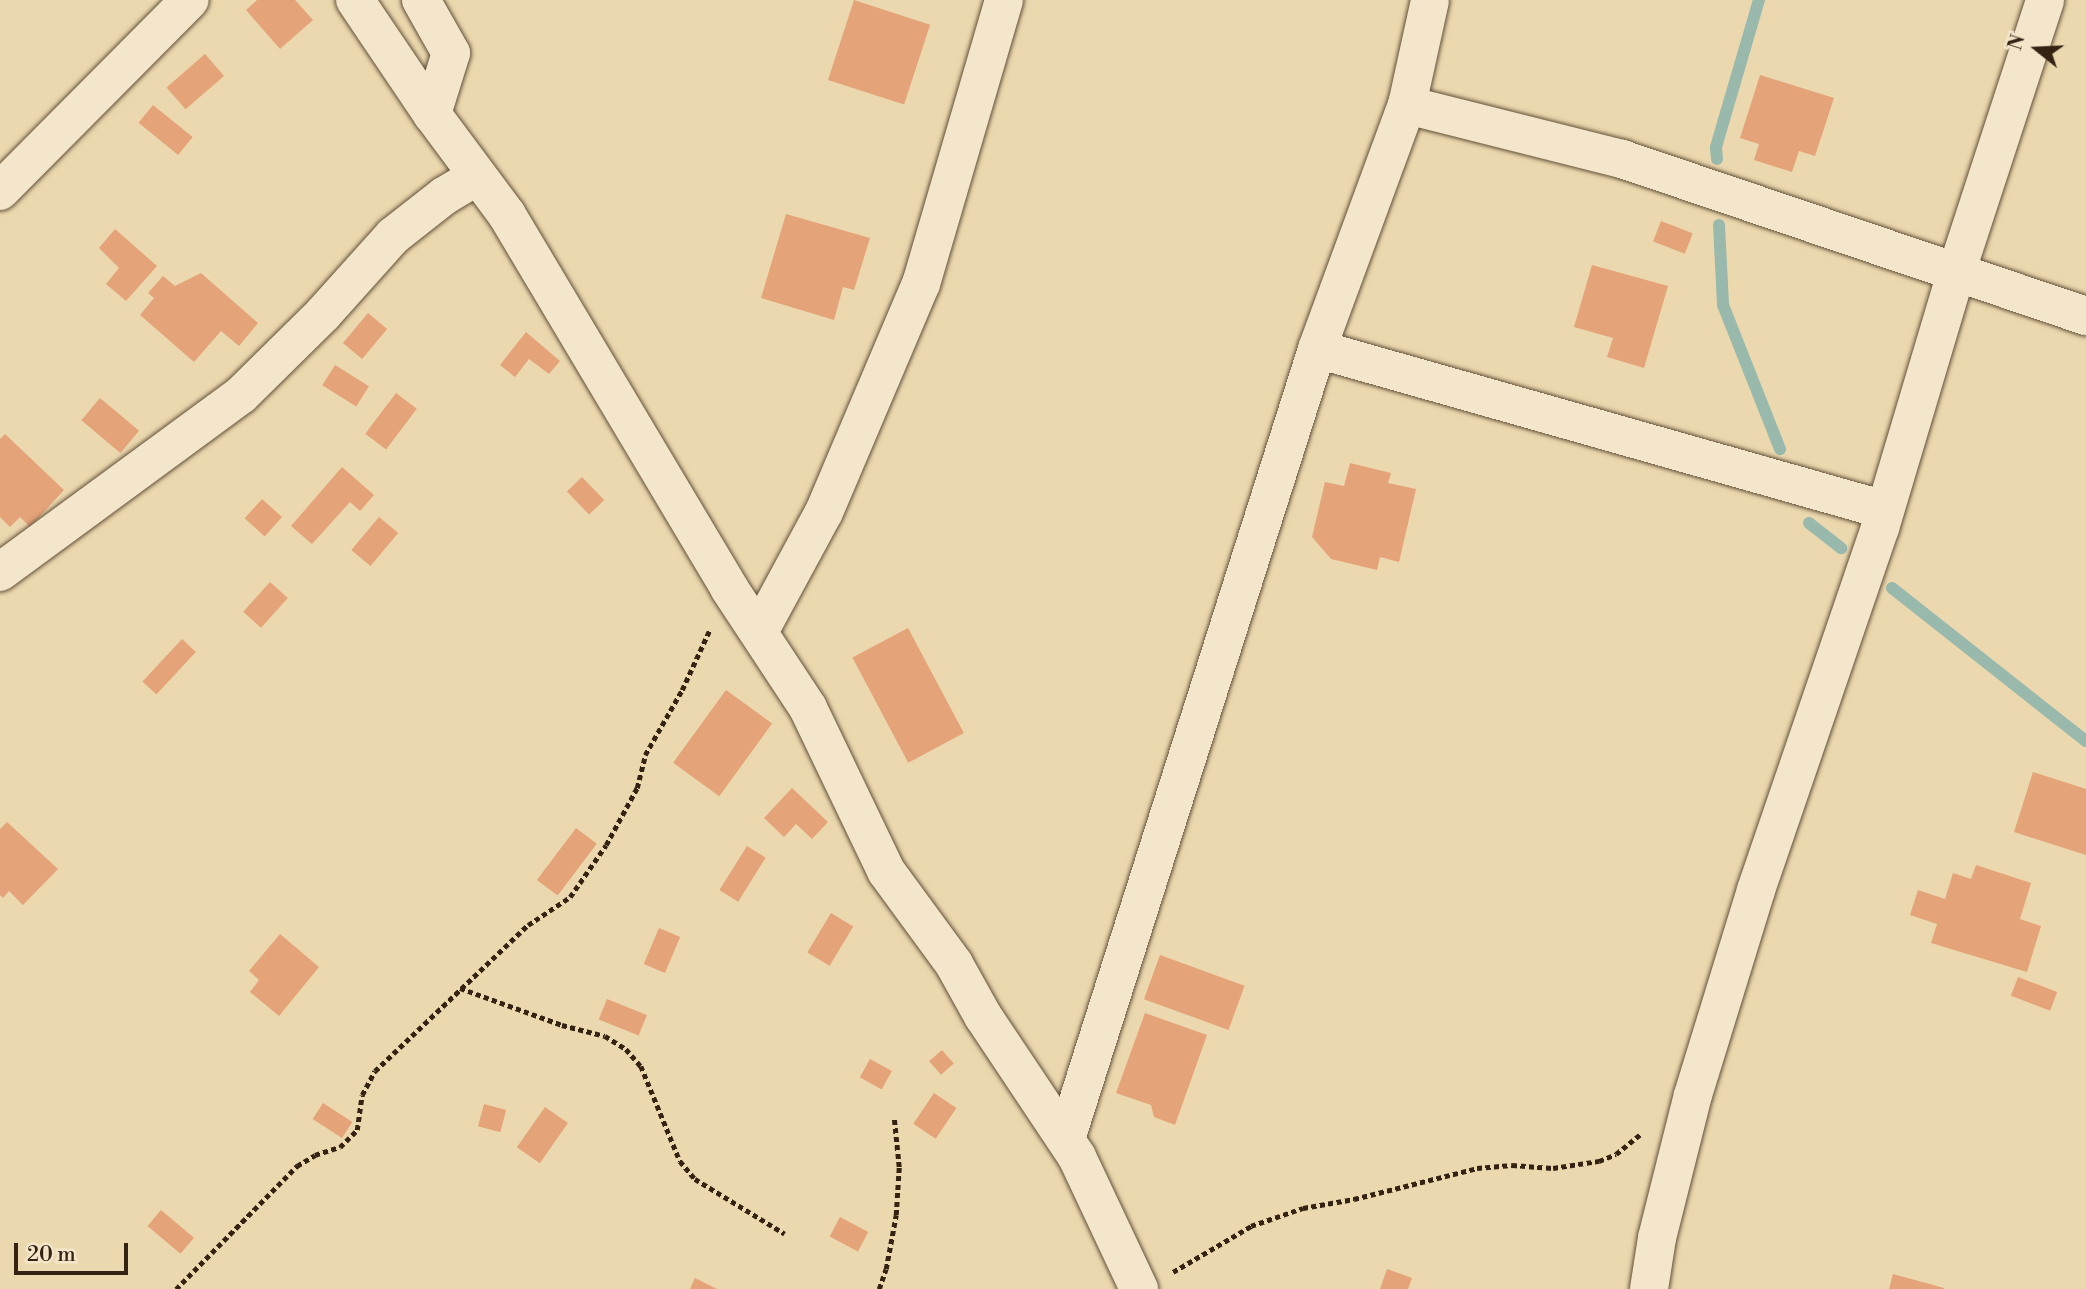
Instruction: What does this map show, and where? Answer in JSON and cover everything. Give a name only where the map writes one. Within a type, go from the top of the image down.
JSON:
[{"type":"street","points":[[0,191],[190,0]]},
{"type":"street","points":[[355,0],[520,237],[729,588],[808,708],[886,871],[954,964],[983,1016],[1066,1139],[1154,1282]]},
{"type":"street","points":[[421,0],[451,53],[432,114]]},
{"type":"street","points":[[759,632],[824,512],[921,284],[1004,0]]},
{"type":"street","points":[[1066,1139],[1317,349],[1407,106],[1430,0]]},
{"type":"street","points":[[1649,1289],[1657,1238],[1697,1083],[1756,890],[1813,729],[1885,510],[1955,273],[2045,0]]},
{"type":"street","points":[[1407,106],[1622,159],[2086,316]]},
{"type":"street","points":[[0,572],[241,395],[323,314],[393,236],[444,196],[477,176]]},
{"type":"street","points":[[1317,349],[1885,510]]},
{"type":"path","points":[[176,1289],[296,1166],[315,1155],[340,1147],[357,1130],[362,1095],[374,1071],[528,925],[569,897],[606,845],[637,788],[645,755],[682,690],[729,588]]},
{"type":"path","points":[[460,988],[562,1024],[605,1036],[626,1049],[641,1066],[680,1161],[695,1179],[785,1234]]},
{"type":"path","points":[[879,1289],[886,1269],[896,1216],[899,1167],[894,1118]]},
{"type":"path","points":[[1154,1282],[1251,1227],[1303,1208],[1354,1199],[1477,1168],[1512,1165],[1553,1168],[1599,1161],[1616,1154],[1644,1130]]},
{"type":"building","points":[[257,0],[295,0],[313,20],[280,49],[246,10]]},
{"type":"building","points":[[854,0],[930,25],[904,105],[828,80]]},
{"type":"building","points":[[205,54],[224,76],[186,109],[167,87]]},
{"type":"building","points":[[1760,75],[1834,98],[1815,156],[1799,151],[1792,172],[1754,160],[1759,144],[1740,138]]},
{"type":"building","points":[[153,105],[193,137],[178,155],[139,123]]},
{"type":"building","points":[[786,214],[870,238],[854,290],[843,287],[834,320],[761,298]]},
{"type":"building","points":[[1661,221],[1693,233],[1685,254],[1653,242]]},
{"type":"building","points":[[115,229],[157,266],[126,301],[106,284],[119,268],[99,248]]},
{"type":"building","points":[[1592,265],[1668,286],[1644,368],[1607,357],[1613,338],[1574,327]]},
{"type":"building","points":[[201,273],[258,323],[239,346],[221,331],[194,362],[140,315],[154,298],[148,293],[163,276],[175,286]]},
{"type":"building","points":[[368,313],[387,329],[362,359],[343,343]]},
{"type":"building","points":[[526,332],[560,361],[549,374],[529,359],[515,377],[500,365]]},
{"type":"building","points":[[335,365],[369,386],[356,407],[322,385]]},
{"type":"building","points":[[396,393],[417,409],[386,449],[365,434]]},
{"type":"building","points":[[100,398],[139,431],[120,453],[81,420]]},
{"type":"building","points":[[5,434],[64,490],[30,527],[20,517],[10,527],[0,517],[0,439]]},
{"type":"building","points":[[1350,463],[1391,473],[1388,483],[1416,489],[1399,562],[1380,557],[1377,570],[1331,559],[1312,537],[1325,482],[1344,486]]},
{"type":"building","points":[[342,467],[374,495],[360,511],[350,502],[312,544],[291,526]]},
{"type":"building","points":[[582,477],[604,500],[589,515],[567,492]]},
{"type":"building","points":[[262,499],[282,517],[265,536],[245,518]]},
{"type":"building","points":[[379,517],[398,533],[371,566],[351,550]]},
{"type":"building","points":[[270,582],[288,598],[261,628],[243,612]]},
{"type":"building","points":[[908,628],[964,733],[908,763],[852,658]]},
{"type":"building","points":[[182,639],[196,652],[156,694],[142,681]]},
{"type":"building","points":[[726,690],[772,724],[719,796],[673,763]]},
{"type":"building","points":[[2033,772],[2086,789],[2086,855],[2014,832]]},
{"type":"building","points":[[792,788],[828,822],[812,839],[796,824],[784,837],[764,818]]},
{"type":"building","points":[[7,822],[58,869],[23,905],[9,891],[3,898],[0,895],[0,829]]},
{"type":"building","points":[[576,828],[597,844],[558,896],[537,880]]},
{"type":"building","points":[[747,846],[766,858],[738,902],[719,890]]},
{"type":"building","points":[[1976,865],[2031,883],[2020,919],[2041,926],[2027,972],[1931,943],[1937,924],[1910,915],[1918,890],[1945,899],[1953,873],[1971,879]]},
{"type":"building","points":[[831,913],[853,926],[830,966],[807,952]]},
{"type":"building","points":[[659,928],[680,937],[665,973],[644,964]]},
{"type":"building","points":[[280,934],[319,967],[279,1016],[250,992],[259,980],[249,971]]},
{"type":"building","points":[[1160,955],[1245,986],[1228,1030],[1144,999]]},
{"type":"building","points":[[2018,977],[2057,992],[2050,1011],[2011,996]]},
{"type":"building","points":[[607,999],[647,1015],[639,1036],[599,1019]]},
{"type":"building","points":[[1145,1013],[1207,1035],[1175,1125],[1154,1117],[1151,1105],[1116,1093]]},
{"type":"building","points":[[942,1050],[954,1064],[941,1075],[929,1061]]},
{"type":"building","points":[[870,1059],[892,1071],[882,1089],[860,1077]]},
{"type":"building","points":[[934,1093],[956,1108],[936,1139],[913,1124]]},
{"type":"building","points":[[323,1103],[352,1122],[342,1138],[313,1119]]},
{"type":"building","points":[[484,1104],[506,1110],[500,1132],[478,1126]]},
{"type":"building","points":[[545,1107],[568,1123],[540,1163],[517,1147]]},
{"type":"building","points":[[161,1210],[194,1238],[180,1254],[148,1226]]},
{"type":"building","points":[[840,1217],[868,1232],[858,1251],[830,1236]]},
{"type":"building","points":[[1387,1269],[1412,1278],[1408,1289],[1380,1289]]},
{"type":"building","points":[[1893,1274],[1944,1288],[1944,1289],[1889,1289]]},
{"type":"building","points":[[695,1278],[717,1289],[690,1289]]},
{"type":"waterway","points":[[1717,159],[1716,147],[1759,0]]},
{"type":"waterway","points":[[1719,225],[1723,305],[1780,449]]},
{"type":"waterway","points":[[1809,523],[1841,548]]},
{"type":"waterway","points":[[1892,588],[2086,741]]}]
